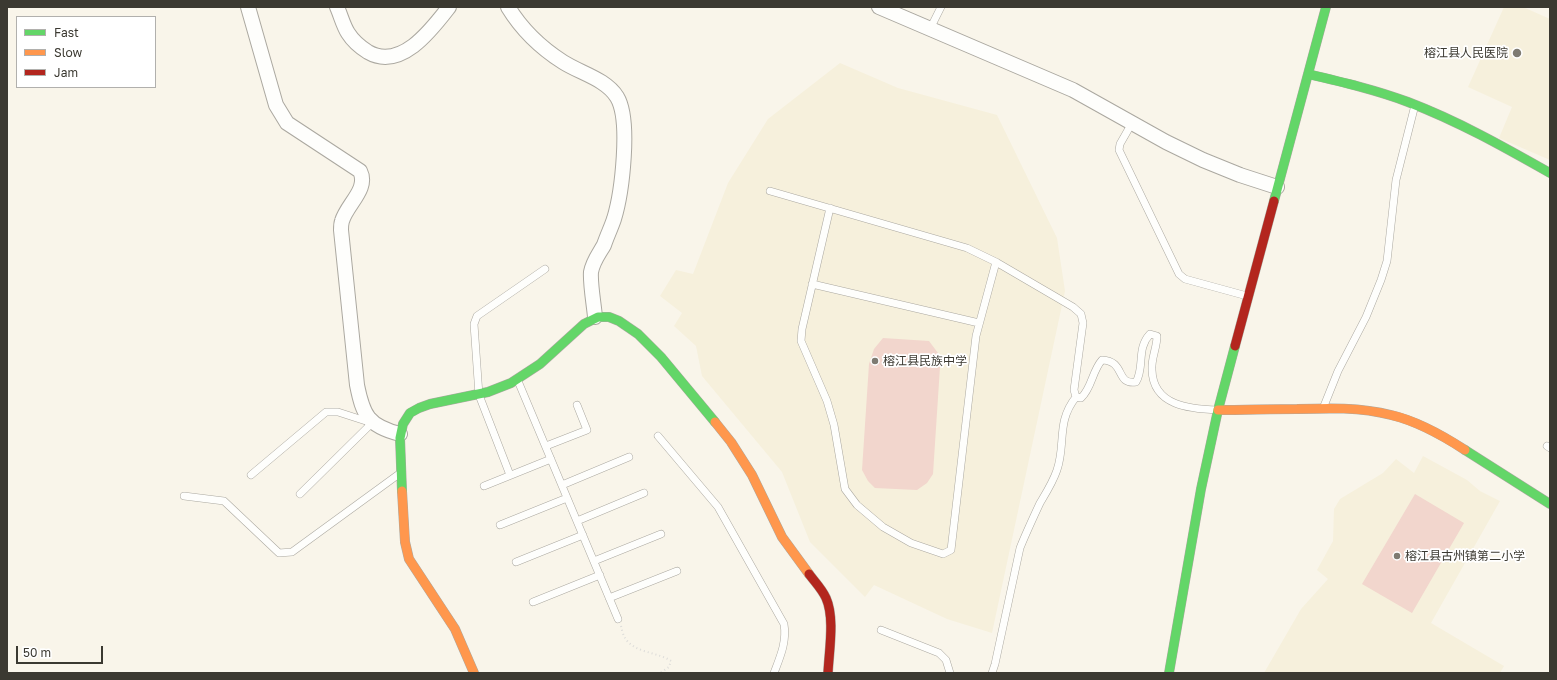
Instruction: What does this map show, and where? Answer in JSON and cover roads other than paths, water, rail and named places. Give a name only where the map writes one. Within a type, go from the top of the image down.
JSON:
[{"type":"street","points":[[248,7],[276,106],[287,123],[360,171],[363,178],[362,186],[342,220],[341,230],[357,385],[362,409],[366,417],[372,423],[385,430],[400,434]]},
{"type":"street","points":[[337,7],[346,29],[355,42],[372,55],[382,56],[391,56],[402,53],[410,48],[432,28],[449,7]]},
{"type":"street","points":[[508,7],[529,35],[546,50],[564,63],[606,85],[616,96],[622,111],[624,126],[624,157],[614,218],[603,246],[595,259],[591,273],[595,317]]},
{"type":"street","points":[[879,7],[1073,90],[1166,142],[1203,160],[1240,175],[1277,187]]},
{"type":"street","points":[[1169,673],[1201,489],[1218,410],[1326,7]]},
{"type":"street","points":[[1308,74],[1358,86],[1415,105],[1481,134],[1550,172]]},
{"type":"street","points":[[474,673],[455,629],[444,609],[408,559],[405,542],[400,473],[400,434],[404,420],[414,409],[427,404],[479,395],[500,389],[518,381],[536,369],[595,317],[609,316],[622,322],[646,342],[668,365],[710,414],[746,465],[762,494],[781,536],[826,598],[830,622],[828,673]]},
{"type":"street","points":[[1218,410],[1323,408],[1360,410],[1391,415],[1448,439],[1550,504]]},
{"type":"lane","points":[[930,29],[941,7]]},
{"type":"lane","points":[[1323,408],[1338,371],[1366,317],[1382,280],[1386,261],[1396,180],[1415,105]]},
{"type":"lane","points":[[1132,123],[1120,144],[1119,150],[1179,274],[1185,279],[1248,296]]},
{"type":"lane","points":[[770,191],[944,240],[967,248],[996,262],[1073,307],[1081,314],[1083,323],[1074,390],[1076,397]]},
{"type":"lane","points":[[830,208],[802,329],[801,341],[830,413],[845,489],[857,505],[883,527],[911,543],[943,554],[951,550],[976,336],[996,262]]},
{"type":"lane","points":[[510,475],[479,395],[474,324],[477,316],[545,269]]},
{"type":"lane","points":[[812,284],[979,323]]},
{"type":"lane","points":[[1076,397],[1081,398],[1086,393],[1096,366],[1102,360],[1110,360],[1116,364],[1124,379],[1129,383],[1136,382],[1140,375],[1141,352],[1145,339],[1150,334],[1157,336],[1157,345],[1153,357],[1152,370],[1155,386],[1165,398],[1181,406],[1199,410],[1218,410]]},
{"type":"lane","points":[[518,381],[618,619]]},
{"type":"lane","points":[[992,673],[1020,548],[1026,532],[1054,477],[1059,460],[1064,418],[1069,405],[1076,397]]},
{"type":"lane","points":[[546,446],[587,430],[577,405]]},
{"type":"lane","points":[[251,475],[326,412],[338,412],[372,423],[300,494]]},
{"type":"lane","points":[[658,436],[718,507],[784,624],[786,634],[784,645],[774,673]]},
{"type":"lane","points":[[562,485],[629,457]]},
{"type":"lane","points":[[484,486],[551,459]]},
{"type":"lane","points":[[184,496],[224,501],[279,553],[292,552],[400,473]]},
{"type":"lane","points":[[577,521],[644,493]]},
{"type":"lane","points":[[500,525],[568,498]]},
{"type":"lane","points":[[594,562],[661,534]]},
{"type":"lane","points":[[516,562],[583,535]]},
{"type":"lane","points":[[610,598],[677,571]]},
{"type":"lane","points":[[533,602],[600,575]]},
{"type":"lane","points":[[882,630],[939,652],[946,660],[950,673]]},
{"type":"place","name":"榕江县人民医院","points":[[1517,53]]},
{"type":"place","name":"榕江县民族中学","points":[[875,361]]},
{"type":"place","name":"榕江县古州镇第二小学","points":[[1397,556]]}]
